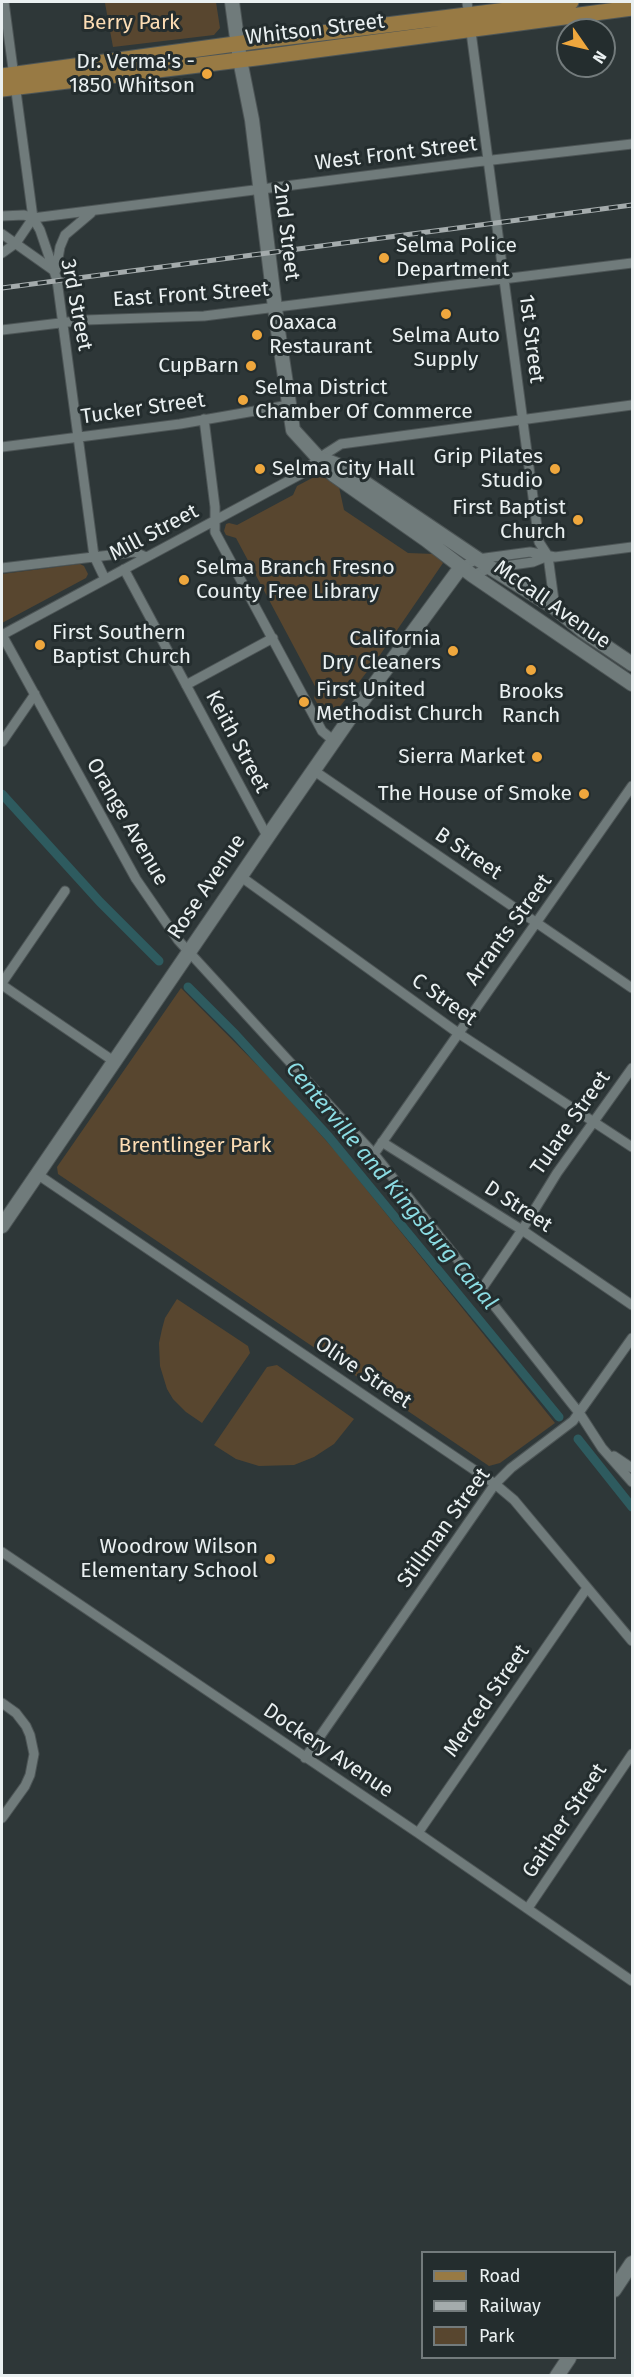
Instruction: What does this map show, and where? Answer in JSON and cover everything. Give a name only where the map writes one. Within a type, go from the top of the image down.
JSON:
[{"type":"main road","name":"2nd Street","points":[[232,2],[240,60],[252,120],[274,308],[289,405],[294,430],[319,458]]},
{"type":"main road","name":"Whitson Street","points":[[8,82],[468,8],[571,2]]},
{"type":"main road","name":"Whitson Street","points":[[8,82],[240,60],[633,8]]},
{"type":"main road","name":"McCall Avenue","points":[[319,458],[340,466],[491,568],[555,608],[583,632],[633,664]]},
{"type":"main road","name":"McCall Avenue","points":[[319,458],[333,475],[425,539],[463,573],[633,684]]},
{"type":"main road","name":"Rose Avenue","points":[[2,1225],[334,741],[439,596],[463,573]]},
{"type":"main road","points":[[616,2288],[633,2263]]},
{"type":"main road","points":[[557,2376],[568,2359]]},
{"type":"street","name":"3rd Street","points":[[4,2],[8,82],[33,218],[56,272],[94,556],[105,579]]},
{"type":"street","name":"1st Street","points":[[468,8],[539,544],[548,556],[555,608]]},
{"type":"street","name":"West Front Street","points":[[2,216],[24,215],[33,218],[93,212],[489,160],[633,144]]},
{"type":"street","points":[[2,234],[56,272],[60,247],[65,235],[93,212]]},
{"type":"street","points":[[2,253],[16,243],[33,218]]},
{"type":"street","name":"East Front Street","points":[[2,330],[63,322],[138,317],[192,317],[633,263]]},
{"type":"street","name":"Tucker Street","points":[[2,447],[289,405]]},
{"type":"street","name":"Mill Street","points":[[2,635],[303,473],[319,458],[341,444],[633,405]]},
{"type":"street","points":[[204,419],[213,486],[215,532],[322,731],[334,741]]},
{"type":"street","points":[[463,573],[533,562],[548,556],[633,547]]},
{"type":"street","points":[[2,568],[135,552],[146,557]]},
{"type":"street","points":[[463,573],[478,559],[530,552],[548,556]]},
{"type":"street","name":"Keith Street","points":[[124,569],[267,836]]},
{"type":"street","name":"Orange Avenue","points":[[2,635],[136,879],[188,952],[374,1154],[580,1414],[602,1448],[633,1482]]},
{"type":"street","points":[[186,685],[273,638]]},
{"type":"street","points":[[2,742],[35,694]]},
{"type":"street","name":"B Street","points":[[314,770],[633,988]]},
{"type":"street","name":"Arrants Street","points":[[374,1154],[633,786]]},
{"type":"street","name":"C Street","points":[[240,876],[458,1033],[633,1147]]},
{"type":"street","points":[[65,891],[2,984],[115,1062]]},
{"type":"street","name":"Tulare Street","points":[[481,1290],[557,1173],[633,1068]]},
{"type":"street","name":"D Street","points":[[382,1142],[522,1230],[633,1305]]},
{"type":"street","name":"Olive Street","points":[[37,1174],[495,1484],[514,1500],[633,1641]]},
{"type":"street","name":"Stillman Street","points":[[305,1758],[495,1484],[511,1468],[580,1414],[633,1338]]},
{"type":"street","points":[[602,1448],[633,1468]]},
{"type":"street","name":"Dockery Avenue","points":[[2,1552],[633,1981]]},
{"type":"street","name":"Merced Street","points":[[418,1833],[587,1588]]},
{"type":"street","points":[[2,1703],[16,1713],[26,1726],[33,1754],[26,1786],[2,1818]]},
{"type":"street","name":"Gaither Street","points":[[528,1908],[633,1754]]},
{"type":"green space","name":"Berry Park","points":[[216,2],[220,28],[214,35],[113,47],[105,3]]},
{"type":"green space","points":[[322,476],[339,487],[344,510],[408,553],[435,554],[443,563],[380,655],[331,718],[324,715],[314,698],[317,690],[236,538],[226,535],[224,531],[226,524],[237,525],[293,495],[297,486],[314,477]]},
{"type":"green space","points":[[80,564],[84,566],[88,574],[86,578],[2,623],[2,574]]},
{"type":"green space","name":"Brentlinger Park","points":[[181,988],[273,1081],[338,1154],[555,1423],[500,1463],[489,1466],[58,1174],[57,1167]]},
{"type":"green space","points":[[177,1299],[248,1346],[250,1353],[202,1423],[173,1399],[167,1389],[160,1366],[159,1343],[162,1329],[165,1318]]},
{"type":"green space","points":[[277,1365],[354,1419],[334,1444],[314,1457],[294,1465],[259,1466],[236,1459],[214,1445],[267,1367]]},
{"type":"waterway","name":"Centerville and Kingsburg Canal","points":[[2,794],[100,902],[159,961]]},
{"type":"waterway","name":"Centerville and Kingsburg Canal","points":[[188,987],[235,1034],[329,1137],[559,1417]]},
{"type":"waterway","name":"Centerville and Kingsburg Canal","points":[[578,1439],[632,1507]]},
{"type":"railway","points":[[2,288],[632,205]]},
{"type":"place","name":"Dr. Verma's - 1850 Whitson","points":[[207,74]]},
{"type":"place","name":"Selma Police Department","points":[[384,258]]},
{"type":"place","name":"Selma Auto Supply","points":[[446,314]]},
{"type":"place","name":"Oaxaca Restaurant","points":[[257,335]]},
{"type":"place","name":"CupBarn","points":[[251,366]]},
{"type":"place","name":"Selma District Chamber Of Commerce","points":[[243,400]]},
{"type":"place","name":"Selma City Hall","points":[[260,469]]},
{"type":"place","name":"Grip Pilates Studio","points":[[555,469]]},
{"type":"place","name":"First Baptist Church","points":[[578,520]]},
{"type":"place","name":"Selma Branch Fresno County Free Library","points":[[184,580]]},
{"type":"place","name":"First Southern Baptist Church","points":[[40,645]]},
{"type":"place","name":"California Dry Cleaners","points":[[453,651]]},
{"type":"place","name":"Brooks Ranch","points":[[531,670]]},
{"type":"place","name":"First United Methodist Church","points":[[304,702]]},
{"type":"place","name":"Sierra Market","points":[[537,757]]},
{"type":"place","name":"The House of Smoke","points":[[584,794]]},
{"type":"place","name":"Woodrow Wilson Elementary School","points":[[270,1559]]}]
